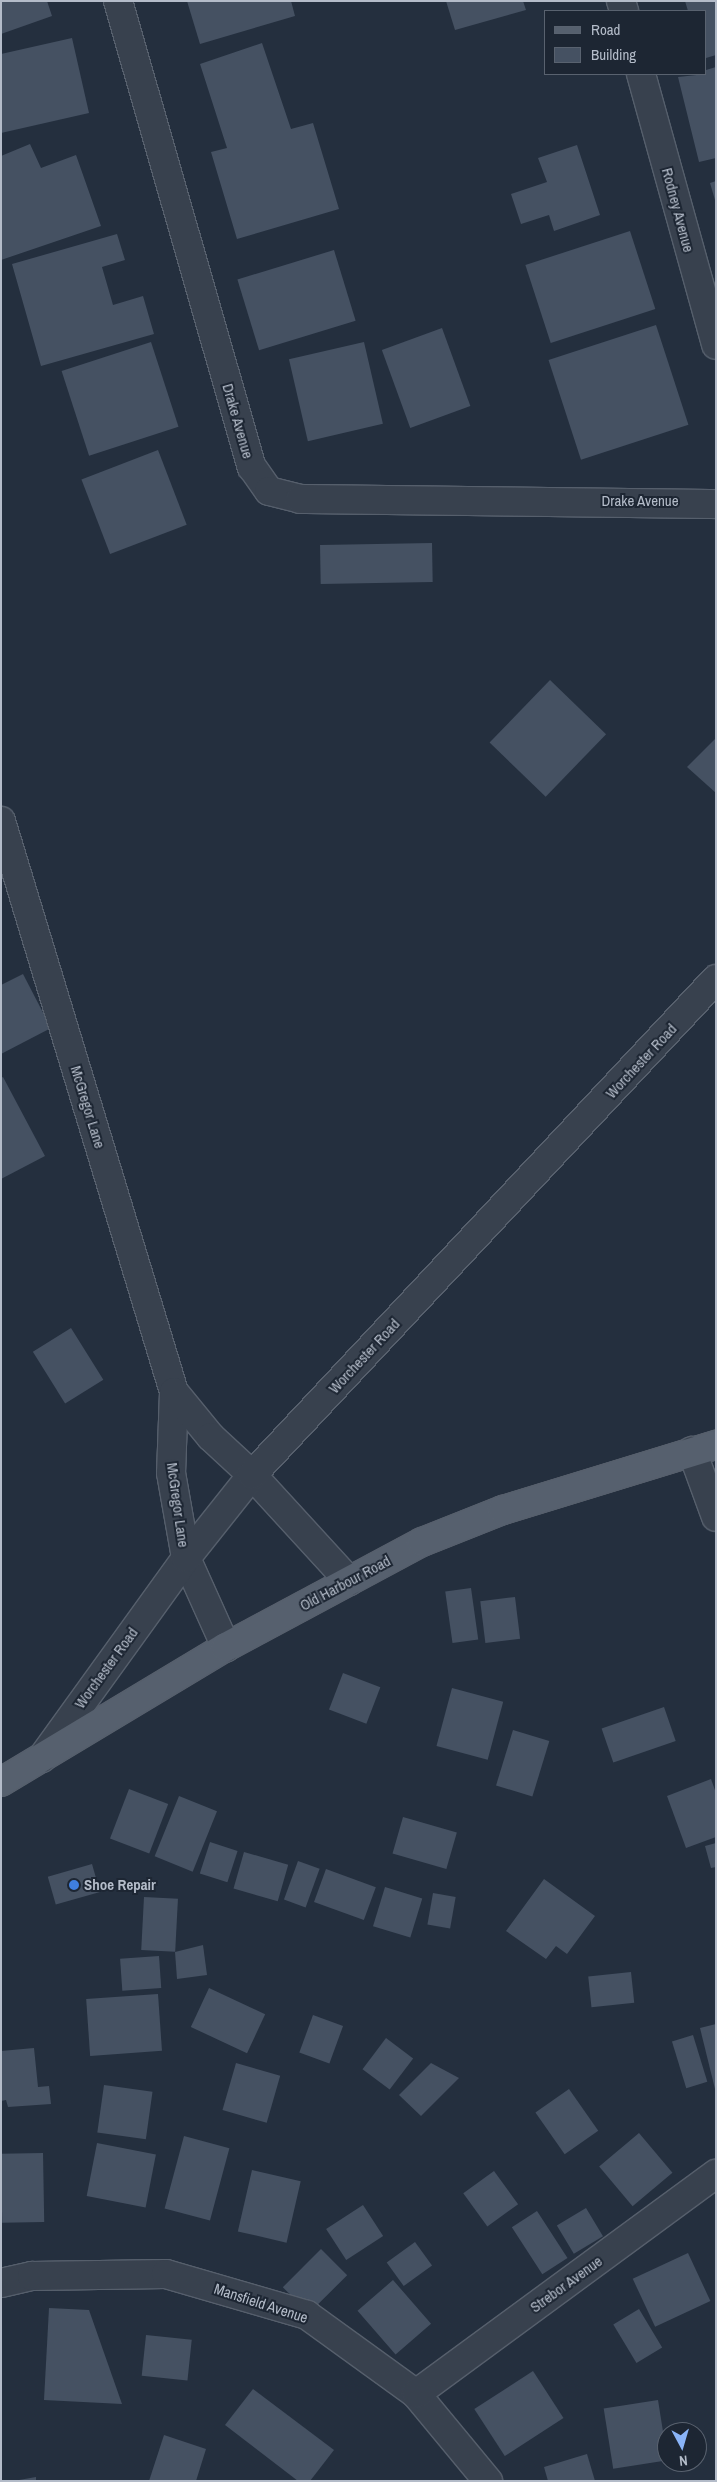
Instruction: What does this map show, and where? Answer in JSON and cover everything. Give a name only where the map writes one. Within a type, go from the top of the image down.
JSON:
[{"type":"main road","name":"Old Harbour Road","points":[[1,1782],[226,1647],[422,1542],[503,1510],[704,1448]]},
{"type":"street","name":"Drake Avenue","points":[[118,1],[252,467],[269,491],[300,499],[716,504]]},
{"type":"street","name":"Rodney Avenue","points":[[641,75],[716,345]]},
{"type":"street","name":"McGregor Lane","points":[[1,821],[174,1392],[171,1474],[186,1558],[226,1647]]},
{"type":"street","name":"Worchester Road","points":[[42,1758],[186,1558],[252,1475],[716,979]]},
{"type":"street","name":"McGregor Lane","points":[[174,1392],[211,1437],[252,1475],[349,1581]]},
{"type":"street","points":[[704,1448],[716,1517]]},
{"type":"street","name":"Strebor Avenue","points":[[416,2394],[716,2174]]},
{"type":"street","name":"Mansfield Avenue","points":[[1,2282],[32,2276],[166,2274],[307,2315],[416,2394],[488,2481]]},
{"type":"building","points":[[1,1],[47,1],[52,16],[1,34]]},
{"type":"building","points":[[187,1],[291,1],[295,16],[200,44]]},
{"type":"building","points":[[446,1],[523,1],[526,10],[455,30]]},
{"type":"building","points":[[685,1],[716,1],[716,55],[707,58],[707,10],[688,10]]},
{"type":"building","points":[[72,38],[89,113],[1,133],[1,54]]},
{"type":"building","points":[[262,43],[291,129],[313,123],[339,209],[237,239],[211,152],[227,148],[200,64]]},
{"type":"building","points":[[716,67],[716,158],[699,162],[678,77],[707,75],[707,70]]},
{"type":"building","points":[[30,144],[41,168],[76,155],[101,226],[1,260],[1,156]]},
{"type":"building","points":[[577,145],[600,215],[554,231],[549,215],[521,224],[511,194],[547,182],[538,158]]},
{"type":"building","points":[[716,181],[716,200],[715,200],[710,183]]},
{"type":"building","points":[[630,231],[655,309],[551,343],[525,265]]},
{"type":"building","points":[[117,234],[125,260],[102,267],[113,305],[143,296],[154,334],[41,366],[12,264]]},
{"type":"building","points":[[334,250],[356,321],[259,350],[237,280]]},
{"type":"building","points":[[656,325],[688,425],[581,460],[549,360]]},
{"type":"building","points":[[442,328],[470,406],[410,428],[382,350]]},
{"type":"building","points":[[151,342],[179,427],[89,456],[62,371]]},
{"type":"building","points":[[364,342],[383,424],[308,441],[289,359]]},
{"type":"building","points":[[158,450],[187,525],[110,554],[81,479]]},
{"type":"building","points":[[432,543],[433,582],[321,584],[320,545]]},
{"type":"building","points":[[550,680],[606,734],[546,797],[490,743]]},
{"type":"building","points":[[716,738],[716,793],[687,767]]},
{"type":"building","points":[[23,974],[51,1028],[1,1054],[1,985]]},
{"type":"building","points":[[3,1077],[45,1156],[1,1179],[1,1078]]},
{"type":"building","points":[[71,1328],[103,1380],[65,1404],[33,1352]]},
{"type":"building","points":[[471,1588],[478,1639],[452,1643],[445,1592]]},
{"type":"building","points":[[515,1597],[520,1639],[485,1643],[480,1601]]},
{"type":"building","points":[[343,1673],[380,1687],[366,1724],[329,1709]]},
{"type":"building","points":[[452,1688],[503,1702],[488,1760],[436,1746]]},
{"type":"building","points":[[664,1707],[676,1741],[613,1763],[602,1728]]},
{"type":"building","points":[[513,1730],[549,1741],[532,1797],[496,1785]]},
{"type":"building","points":[[711,1779],[716,1793],[716,1837],[686,1848],[667,1796]]},
{"type":"building","points":[[129,1789],[168,1804],[149,1854],[110,1838]]},
{"type":"building","points":[[179,1796],[217,1811],[193,1872],[155,1856]]},
{"type":"building","points":[[403,1817],[457,1832],[446,1869],[393,1854]]},
{"type":"building","points":[[210,1842],[238,1851],[227,1882],[200,1873]]},
{"type":"building","points":[[716,1843],[716,1867],[711,1868],[705,1846]]},
{"type":"building","points":[[244,1852],[288,1865],[278,1901],[234,1889]]},
{"type":"building","points":[[298,1861],[320,1869],[306,1907],[284,1900]]},
{"type":"building","name":"Shoe Repair","points":[[92,1864],[100,1892],[56,1905],[48,1877]]},
{"type":"building","points":[[326,1869],[376,1887],[364,1920],[314,1902]]},
{"type":"building","points":[[544,1879],[595,1916],[567,1954],[556,1946],[546,1959],[506,1931]]},
{"type":"building","points":[[385,1887],[422,1898],[410,1938],[373,1926]]},
{"type":"building","points":[[433,1893],[456,1897],[450,1929],[427,1925]]},
{"type":"building","points":[[144,1897],[178,1899],[175,1952],[141,1950]]},
{"type":"building","points":[[203,1945],[207,1975],[177,1979],[175,1952]]},
{"type":"building","points":[[159,1956],[161,1988],[122,1991],[120,1959]]},
{"type":"building","points":[[631,1972],[634,2003],[591,2007],[588,1976]]},
{"type":"building","points":[[209,1988],[265,2014],[247,2053],[191,2027]]},
{"type":"building","points":[[158,1994],[162,2051],[90,2056],[86,1999]]},
{"type":"building","points":[[313,2015],[343,2026],[329,2064],[299,2053]]},
{"type":"building","points":[[716,2024],[716,2089],[715,2089],[700,2028]]},
{"type":"building","points":[[693,2035],[707,2082],[686,2088],[672,2041]]},
{"type":"building","points":[[386,2038],[413,2058],[390,2090],[363,2069]]},
{"type":"building","points":[[34,2048],[38,2087],[49,2086],[51,2104],[8,2107],[6,2100],[1,2101],[1,2051]]},
{"type":"building","points":[[236,2063],[280,2076],[267,2123],[222,2110]]},
{"type":"building","points":[[431,2063],[459,2078],[421,2116],[399,2095]]},
{"type":"building","points":[[104,2085],[153,2092],[146,2139],[97,2133]]},
{"type":"building","points":[[569,2089],[598,2131],[565,2154],[535,2113]]},
{"type":"building","points":[[639,2133],[672,2173],[633,2206],[599,2166]]},
{"type":"building","points":[[184,2136],[229,2148],[210,2221],[165,2208]]},
{"type":"building","points":[[97,2143],[156,2154],[146,2207],[87,2196]]},
{"type":"building","points":[[43,2153],[44,2222],[2,2223],[1,2154]]},
{"type":"building","points":[[252,2170],[301,2181],[287,2243],[238,2231]]},
{"type":"building","points":[[494,2171],[518,2204],[487,2227],[463,2193]]},
{"type":"building","points":[[363,2205],[383,2236],[346,2260],[326,2229]]},
{"type":"building","points":[[586,2208],[603,2236],[574,2254],[557,2226]]},
{"type":"building","points":[[537,2211],[567,2258],[542,2274],[512,2227]]},
{"type":"building","points":[[415,2242],[432,2265],[404,2286],[387,2263]]},
{"type":"building","points":[[321,2249],[347,2275],[309,2313],[283,2287]]},
{"type":"building","points":[[688,2253],[710,2301],[655,2327],[633,2279]]},
{"type":"building","points":[[393,2280],[431,2324],[396,2355],[358,2311]]},
{"type":"building","points":[[49,2308],[89,2310],[122,2404],[44,2400]]},
{"type":"building","points":[[639,2309],[662,2348],[636,2363],[613,2324]]},
{"type":"building","points":[[146,2335],[192,2340],[187,2381],[142,2376]]},
{"type":"building","points":[[533,2371],[563,2418],[505,2456],[474,2409]]},
{"type":"building","points":[[253,2389],[334,2450],[310,2481],[298,2481],[225,2425]]},
{"type":"building","points":[[658,2400],[661,2422],[657,2422],[657,2462],[613,2469],[604,2409]]},
{"type":"building","points":[[164,2435],[206,2449],[196,2481],[149,2481]]},
{"type":"building","points":[[587,2454],[595,2481],[548,2481],[544,2467]]},
{"type":"building","points":[[36,2477],[36,2481],[19,2481],[19,2480]]},
{"type":"place","name":"Shoe Repair","points":[[74,1885]]}]
